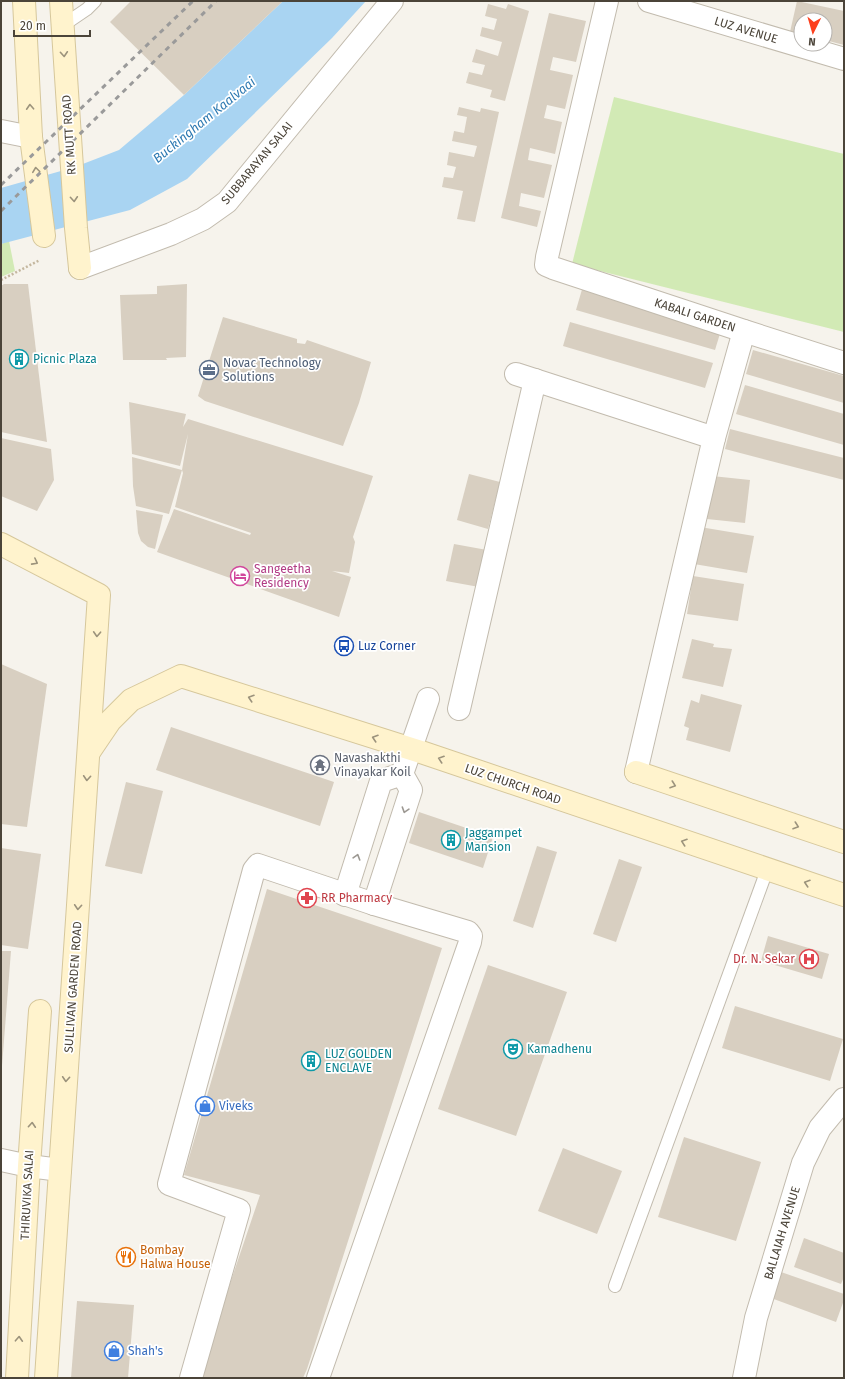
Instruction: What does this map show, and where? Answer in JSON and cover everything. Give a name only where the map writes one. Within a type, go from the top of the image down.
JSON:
[{"type":"main road","points":[[24,1],[32,141],[46,246]]},
{"type":"main road","name":"RK MUTT ROAD","points":[[61,1],[67,104],[80,268]]},
{"type":"main road","name":"SULLIVAN GARDEN ROAD","points":[[1,544],[99,595],[46,1378]]},
{"type":"main road","name":"LUZ CHURCH ROAD","points":[[89,753],[110,721],[131,700],[181,676],[412,750],[844,895]]},
{"type":"main road","points":[[636,772],[844,842]]},
{"type":"main road","name":"THIRUVIKA SALAI","points":[[17,1378],[29,1166],[40,1011]]},
{"type":"street","name":"SUBBARAYAN SALAI","points":[[80,268],[172,234],[203,219],[227,202],[392,1]]},
{"type":"street","name":"KABALI GARDEN","points":[[607,1],[546,265],[560,271],[844,363]]},
{"type":"street","name":"LUZ AVENUE","points":[[649,1],[844,59]]},
{"type":"street","points":[[1,131],[32,141]]},
{"type":"street","points":[[636,772],[714,438],[744,331]]},
{"type":"street","points":[[459,709],[526,377],[714,438]]},
{"type":"street","points":[[345,895],[381,781],[402,774],[412,750],[428,699]]},
{"type":"street","points":[[374,904],[411,790],[402,774]]},
{"type":"street","points":[[191,1378],[239,1210],[169,1184],[254,870],[258,865],[345,895],[468,932],[471,936],[318,1378]]},
{"type":"street","name":"BALLAIAH AVENUE","points":[[744,1378],[756,1318],[803,1163],[820,1128],[844,1099]]},
{"type":"street","points":[[1,1160],[29,1166],[60,1170]]},
{"type":"lane","points":[[62,26],[87,9],[95,1]]},
{"type":"lane","points":[[615,1286],[767,870]]},
{"type":"path","points":[[1,280],[46,246]]},
{"type":"green space","points":[[614,97],[844,154],[844,332],[572,264]]},
{"type":"green space","points":[[9,241],[15,271],[1,277],[1,244]]},
{"type":"water","name":"Buckingham Kaalvaai","points":[[283,1],[366,1],[332,38],[187,179],[130,210],[1,244],[1,188],[75,167],[119,150],[184,95]]},
{"type":"building","points":[[131,1],[283,1],[184,95],[110,22]]},
{"type":"building","points":[[797,1],[844,11],[844,45],[833,42],[833,12],[795,12]]},
{"type":"building","points":[[488,4],[506,9],[508,4],[529,11],[505,101],[490,97],[492,90],[466,83],[469,72],[482,75],[485,65],[472,62],[476,49],[498,56],[502,42],[480,36],[482,27],[494,30],[497,19],[485,16]]},
{"type":"building","points":[[549,13],[586,21],[576,62],[553,57],[550,70],[573,75],[565,109],[547,105],[544,118],[562,122],[555,154],[530,148],[528,160],[552,165],[544,198],[521,193],[519,206],[541,211],[537,227],[501,218]]},
{"type":"building","points":[[793,19],[793,33],[790,32]]},
{"type":"building","points":[[459,107],[480,112],[481,108],[499,112],[475,222],[457,219],[463,191],[442,187],[444,177],[453,178],[456,167],[447,165],[449,152],[474,157],[477,146],[452,141],[454,131],[464,133],[467,117],[457,115]]},
{"type":"building","name":"Picnic Plaza","points":[[4,284],[28,284],[47,442],[1,432],[1,286]]},
{"type":"building","points":[[187,284],[186,357],[166,358],[167,360],[123,360],[120,295],[157,294],[157,286]]},
{"type":"building","points":[[583,286],[722,327],[715,350],[576,310]]},
{"type":"building","points":[[223,317],[297,339],[297,343],[305,344],[307,340],[371,362],[359,403],[343,446],[205,401],[198,396]]},
{"type":"building","points":[[570,322],[713,363],[705,388],[563,346]]},
{"type":"building","points":[[753,350],[844,376],[844,403],[746,374]]},
{"type":"building","points":[[745,385],[844,414],[844,445],[736,414]]},
{"type":"building","points":[[129,402],[186,414],[183,427],[188,419],[373,476],[353,537],[355,542],[349,573],[332,571],[351,577],[339,617],[157,552],[174,509],[250,535],[251,533],[175,507],[183,473],[182,470],[188,434],[180,466],[132,454]]},
{"type":"building","points":[[730,429],[844,458],[844,480],[725,449]]},
{"type":"building","points":[[1,438],[51,449],[54,480],[37,511],[1,496]]},
{"type":"building","points":[[132,457],[182,470],[169,514],[136,506],[133,486]]},
{"type":"building","points":[[469,474],[500,482],[488,529],[457,520]]},
{"type":"building","points":[[712,476],[750,480],[745,523],[707,519]]},
{"type":"building","points":[[136,510],[163,515],[155,549],[148,547],[141,541],[138,533]]},
{"type":"building","points":[[700,527],[754,536],[747,573],[694,564]]},
{"type":"building","points":[[454,544],[487,550],[479,587],[446,581]]},
{"type":"building","points":[[693,576],[744,584],[738,621],[687,614]]},
{"type":"building","points":[[692,639],[714,644],[713,647],[732,649],[723,687],[682,678]]},
{"type":"building","points":[[1,664],[47,684],[27,827],[1,824]]},
{"type":"building","points":[[701,694],[742,705],[730,752],[686,740],[689,728],[684,726],[691,700],[699,703]]},
{"type":"building","points":[[171,727],[334,782],[320,826],[156,770]]},
{"type":"building","points":[[126,782],[163,791],[142,874],[105,866]]},
{"type":"building","name":"Jaggampet Mansion","points":[[419,812],[493,837],[483,868],[409,843]]},
{"type":"building","points":[[537,846],[557,852],[533,928],[513,921]]},
{"type":"building","points":[[1,848],[41,854],[28,949],[1,945]]},
{"type":"building","points":[[619,859],[642,867],[616,942],[593,934]]},
{"type":"building","name":"LUZ GOLDEN ENCLAVE","points":[[267,889],[442,948],[303,1378],[198,1378],[260,1195],[184,1175]]},
{"type":"building","points":[[768,936],[829,954],[822,979],[761,961]]},
{"type":"building","points":[[1,951],[11,951],[2,1066],[1,1066]]},
{"type":"building","points":[[488,965],[567,992],[516,1136],[438,1109]]},
{"type":"building","points":[[735,1006],[843,1039],[830,1081],[722,1048]]},
{"type":"building","points":[[684,1137],[761,1162],[736,1241],[658,1217]]},
{"type":"building","points":[[563,1148],[622,1171],[597,1234],[538,1211]]},
{"type":"building","points":[[804,1238],[844,1253],[844,1277],[841,1284],[794,1267]]},
{"type":"building","points":[[781,1272],[844,1294],[844,1300],[836,1322],[771,1298]]},
{"type":"building","points":[[77,1301],[134,1305],[128,1378],[71,1378]]},
{"type":"railway","points":[[1,185],[193,1]]},
{"type":"railway","points":[[1,211],[216,1]]},
{"type":"place","name":"Picnic Plaza","points":[[19,359]]},
{"type":"place","name":"Novac Technology Solutions","points":[[209,370]]},
{"type":"place","name":"Sangeetha Residency","points":[[240,576]]},
{"type":"place","name":"Luz Corner","points":[[344,646]]},
{"type":"place","name":"Navashakthi Vinayakar Koil","points":[[320,765]]},
{"type":"place","name":"Jaggampet Mansion","points":[[451,840]]},
{"type":"place","name":"RR Pharmacy","points":[[307,898]]},
{"type":"place","name":"Dr. N. Sekar","points":[[809,959]]},
{"type":"place","name":"Kamadhenu","points":[[513,1049]]},
{"type":"place","name":"LUZ GOLDEN ENCLAVE","points":[[311,1061]]},
{"type":"place","name":"Viveks","points":[[205,1106]]},
{"type":"place","name":"Bombay Halwa House","points":[[126,1257]]},
{"type":"place","name":"Shah's","points":[[114,1351]]}]
